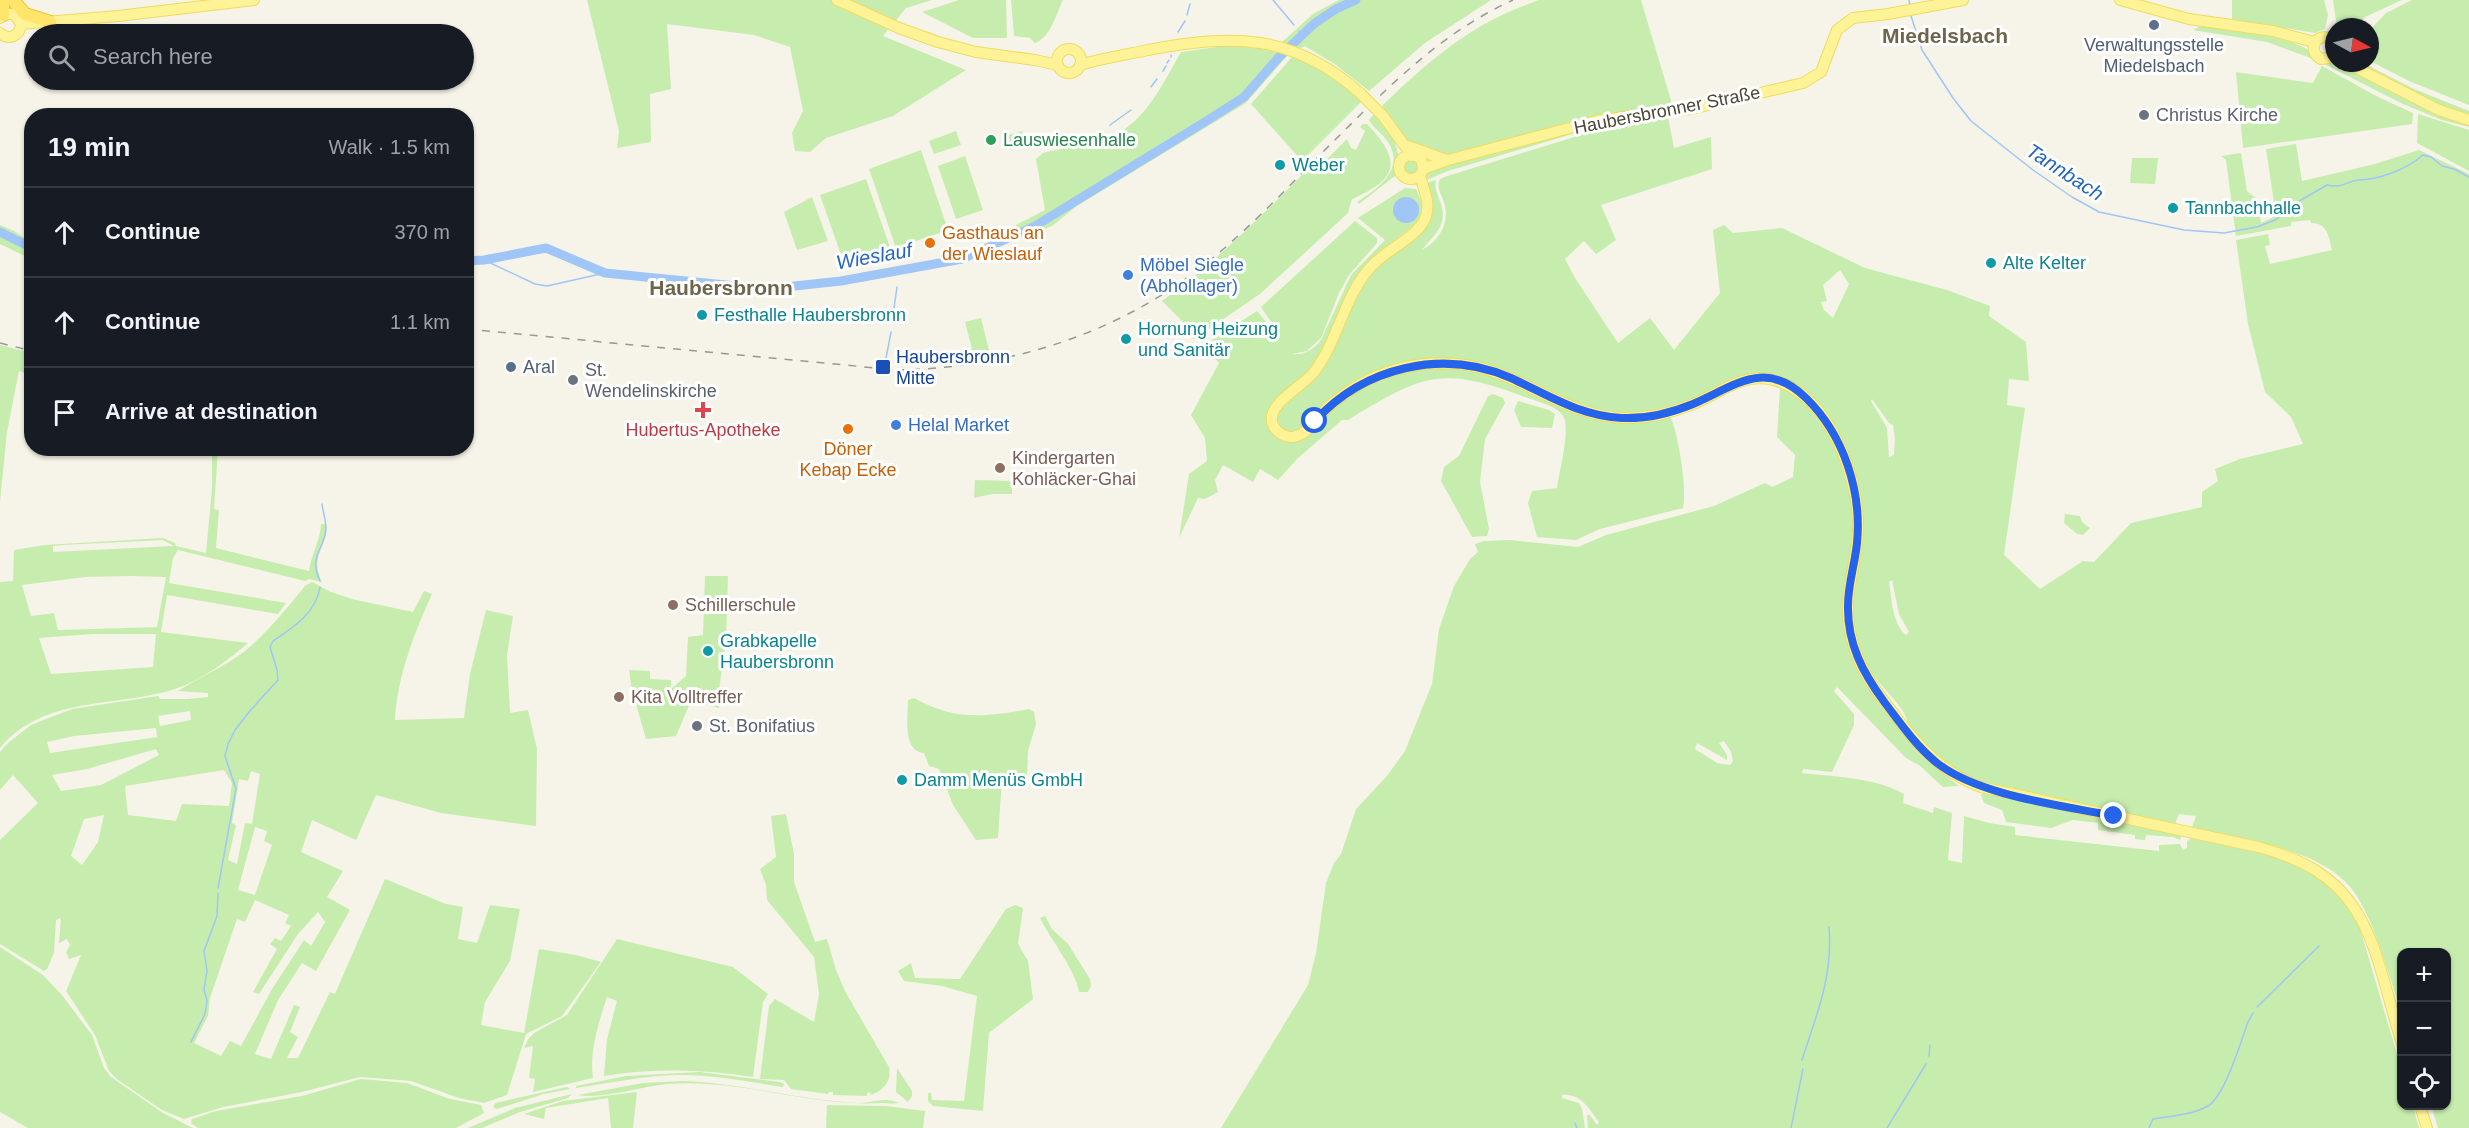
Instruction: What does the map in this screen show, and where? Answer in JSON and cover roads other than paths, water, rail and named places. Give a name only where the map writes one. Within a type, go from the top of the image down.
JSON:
[{"type":"highway","points":[[3,0],[9,18]]},
{"type":"highway","points":[[9,18],[11,0]]},
{"type":"highway","points":[[11,0],[25,14],[50,21]]},
{"type":"main road","points":[[9,18],[50,21],[254,0]]},
{"type":"main road","points":[[837,0],[918,36],[959,48],[1035,60],[1058,60],[1068,49],[1075,50],[1080,60]]},
{"type":"main road","name":"Haubersbronner Straße","points":[[1448,160],[1600,120],[1691,109],[1803,83],[1821,72],[1837,30],[1853,18],[1963,0]]},
{"type":"main road","points":[[2120,0],[2189,19],[2273,31],[2314,46],[2321,59],[2325,58]]},
{"type":"main road","points":[[0,33],[7,37],[14,36],[19,31],[9,18]]},
{"type":"main road","points":[[2314,46],[2325,36]]},
{"type":"main road","points":[[1080,60],[1107,58],[1217,40],[1268,44],[1300,54],[1325,66],[1360,93],[1383,116],[1401,141],[1415,167],[1428,200],[1423,223],[1415,232],[1381,256],[1362,276],[1320,364],[1307,381],[1275,406],[1272,420],[1276,431],[1286,436],[1297,436],[1303,433],[1331,405],[1364,382],[1400,368],[1438,363],[1487,370],[1579,410],[1611,417],[1647,417],[1690,405],[1733,383],[1750,378],[1775,380],[1797,391],[1812,404],[1838,443],[1856,495],[1858,531],[1848,614],[1858,662],[1873,686],[1924,752],[1948,771],[1981,787],[2258,847],[2295,858],[2321,872],[2349,899],[2365,927],[2397,1028]]},
{"type":"main road","points":[[1058,60],[1062,70],[1068,73],[1075,71],[1080,60]]},
{"type":"main road","points":[[2366,72],[2439,110],[2469,120]]},
{"type":"main road","points":[[1401,141],[1432,156],[1448,160]]},
{"type":"main road","points":[[1415,167],[1448,160]]},
{"type":"main road","points":[[2421,1110],[2427,1128]]},
{"type":"water","points":[[1406,197],[1415,201],[1419,210],[1415,219],[1406,223],[1397,219],[1393,210],[1397,201]]},
{"type":"waterway","points":[[1273,0],[1294,25]]},
{"type":"waterway","name":"Wieslauf","points":[[474,261],[546,248],[605,273],[767,289],[841,281],[962,259],[1035,226],[1244,97],[1279,57],[1315,23],[1336,9],[1356,0]]},
{"type":"waterway","name":"Tannbach","points":[[1909,0],[1910,6]]},
{"type":"waterway","points":[[1187,15],[1190,4]]},
{"type":"waterway","name":"Tannbach","points":[[1911,16],[1922,50],[1971,121],[2033,170],[2072,197],[2099,212],[2184,230],[2224,233],[2257,227],[2275,220],[2301,200],[2327,185],[2341,185],[2384,176],[2409,165],[2423,155],[2469,177]]},
{"type":"waterway","points":[[1178,32],[1185,21]]},
{"type":"waterway","name":"Wieslauf","points":[[1299,31],[1302,34]]},
{"type":"waterway","points":[[1163,71],[1166,66]]},
{"type":"waterway","points":[[1151,87],[1157,79]]},
{"type":"waterway","points":[[1110,125],[1131,110]]},
{"type":"waterway","points":[[1103,138],[1104,148]]},
{"type":"waterway","name":"Wieslauf","points":[[0,232],[24,244]]},
{"type":"waterway","points":[[484,260],[535,284],[547,286],[605,273]]},
{"type":"waterway","points":[[892,322],[897,287]]},
{"type":"waterway","points":[[886,358],[891,332]]},
{"type":"waterway","points":[[320,581],[316,559],[326,529],[322,504]]},
{"type":"waterway","points":[[218,888],[236,789],[225,756],[228,744],[235,730],[249,712],[278,680],[270,647],[273,641],[296,625],[309,612],[320,587]]},
{"type":"waterway","points":[[191,1042],[205,1014],[207,1001],[204,989],[207,971],[204,951],[217,916],[218,893]]},
{"type":"waterway","points":[[1802,1060],[1826,979],[1830,945],[1829,927]]},
{"type":"waterway","points":[[2257,1007],[2319,946]]},
{"type":"waterway","points":[[2149,1128],[2153,1119],[2195,1111],[2208,1106],[2214,1100],[2226,1080],[2253,1013]]},
{"type":"waterway","points":[[1929,1056],[1930,1045]]},
{"type":"waterway","points":[[1887,1128],[1926,1064]]},
{"type":"waterway","points":[[1791,1128],[1803,1069]]},
{"type":"waterway","points":[[1575,1123],[1577,1128]]},
{"type":"railway","points":[[474,330],[897,370],[939,368],[981,362],[1022,354],[1062,342],[1138,309],[1174,287],[1208,262],[1260,215],[1401,76],[1465,27],[1513,0]]},
{"type":"railway","points":[[0,343],[24,349]]},
{"type":"place","name":"Verwaltungsstelle Miedelsbach","points":[[2154,25]]},
{"type":"place","name":"Christus Kirche","points":[[2144,115]]},
{"type":"place","name":"Lauswiesenhalle","points":[[991,140]]},
{"type":"place","name":"Weber","points":[[1280,165]]},
{"type":"place","name":"Tannbachhalle","points":[[2173,208]]},
{"type":"place","name":"Gasthaus an der Wieslauf","points":[[930,243]]},
{"type":"place","name":"Alte Kelter","points":[[1991,263]]},
{"type":"place","name":"Möbel Siegle (Abhollager)","points":[[1128,275]]},
{"type":"place","name":"Festhalle Haubersbronn","points":[[702,315]]},
{"type":"place","name":"Hornung Heizung und Sanitär","points":[[1126,339]]},
{"type":"place","name":"Aral","points":[[511,367]]},
{"type":"place","name":"Haubersbronn Mitte","points":[[883,367]]},
{"type":"place","name":"St. Wendelinskirche","points":[[573,380]]},
{"type":"place","name":"Hubertus-Apotheke","points":[[703,410]]},
{"type":"place","name":"Helal Market","points":[[896,425]]},
{"type":"place","name":"Döner Kebap Ecke","points":[[848,429]]},
{"type":"place","name":"Kindergarten Kohläcker-Ghai","points":[[1000,468]]},
{"type":"place","name":"Schillerschule","points":[[673,605]]},
{"type":"place","name":"Grabkapelle Haubersbronn","points":[[708,651]]},
{"type":"place","name":"Kita Volltreffer","points":[[619,697]]},
{"type":"place","name":"St. Bonifatius","points":[[697,726]]},
{"type":"place","name":"Damm Menüs GmbH","points":[[902,780]]},
{"type":"district","name":"Miedelsbach","points":[[1945,35]]},
{"type":"district","name":"Haubersbronn","points":[[721,287]]}]
